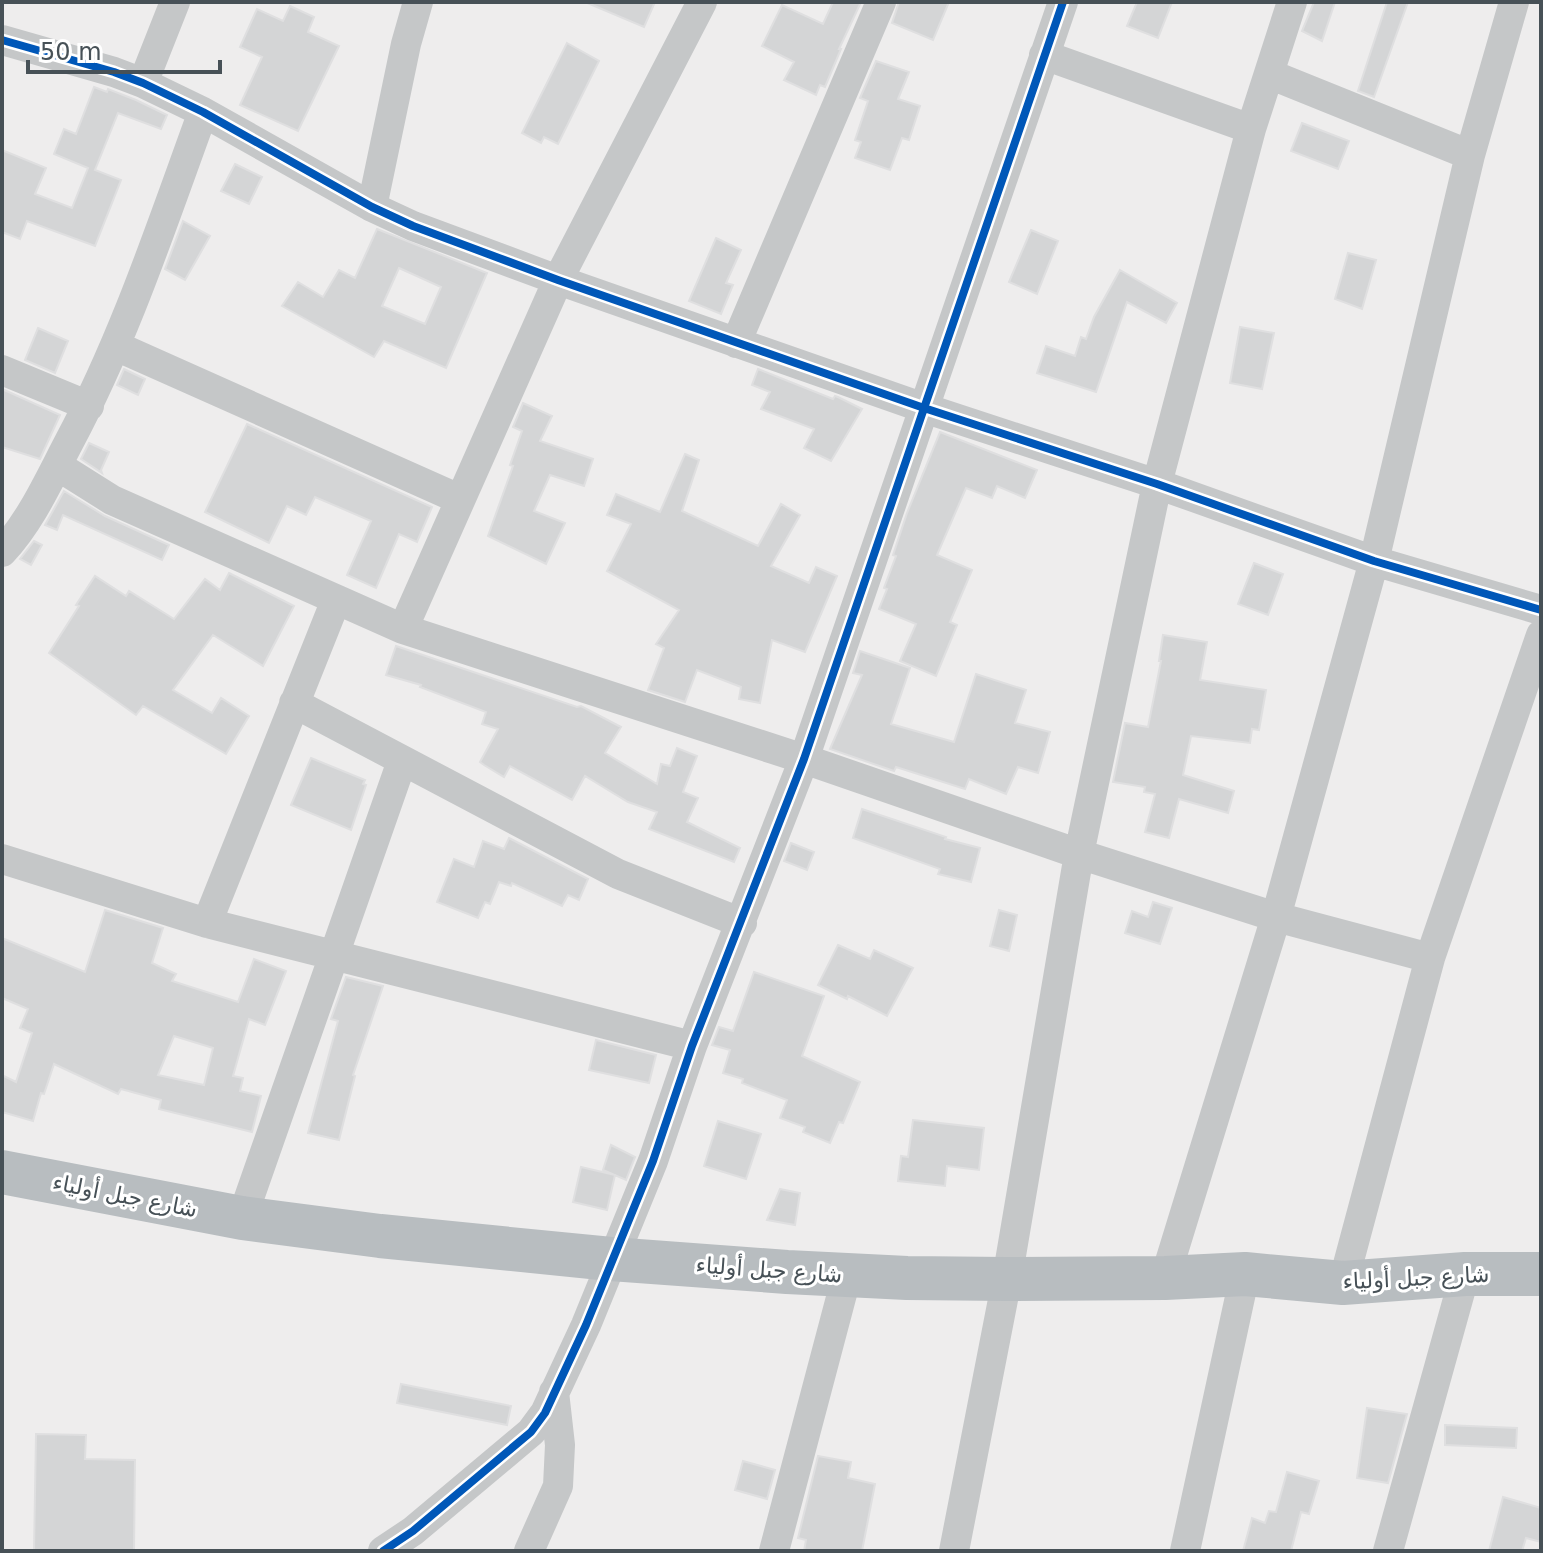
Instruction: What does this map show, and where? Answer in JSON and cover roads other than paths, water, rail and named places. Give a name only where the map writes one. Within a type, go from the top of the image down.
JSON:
[{"type":"highway","name":"شارع جبل أولياء","points":[[2,1172],[242,1218],[380,1236],[611,1259],[847,1275],[1007,1279],[1245,1274],[1343,1283],[1465,1274],[1541,1274]]},
{"type":"street","points":[[143,83],[175,2]]},
{"type":"street","points":[[372,207],[406,44],[418,2]]},
{"type":"street","points":[[403,629],[558,280],[702,2]]},
{"type":"street","points":[[736,343],[881,2]]},
{"type":"street","points":[[383,1551],[410,1541],[531,1432],[545,1413],[586,1325],[653,1161],[692,1046],[804,759],[1063,2]]},
{"type":"street","points":[[954,1551],[1007,1279],[1079,854],[1157,484],[1251,129],[1292,2]]},
{"type":"street","points":[[1165,1278],[1276,917],[1374,561],[1470,155],[1514,2]]},
{"type":"street","points":[[2,40],[143,83],[203,112],[372,207],[413,226],[558,280],[1374,561],[1541,610]]},
{"type":"street","points":[[1044,55],[1251,129]]},
{"type":"street","points":[[1269,74],[1470,155]]},
{"type":"street","points":[[2,552],[20,533],[89,406],[116,346],[203,112]]},
{"type":"street","points":[[116,346],[459,499]]},
{"type":"street","points":[[2,370],[89,406]]},
{"type":"street","points":[[58,466],[112,500],[403,629],[804,759],[1079,854],[1276,917],[1430,958]]},
{"type":"street","points":[[207,923],[336,600]]},
{"type":"street","points":[[1343,1283],[1430,958],[1541,635]]},
{"type":"street","points":[[294,703],[618,874],[742,923]]},
{"type":"street","points":[[242,1218],[402,761]]},
{"type":"street","points":[[2,859],[207,923],[692,1046]]},
{"type":"street","points":[[1185,1551],[1245,1274]]},
{"type":"street","points":[[1388,1551],[1465,1274]]},
{"type":"street","points":[[774,1551],[847,1275]]},
{"type":"street","points":[[529,1551],[558,1486],[560,1445],[554,1392]]}]
